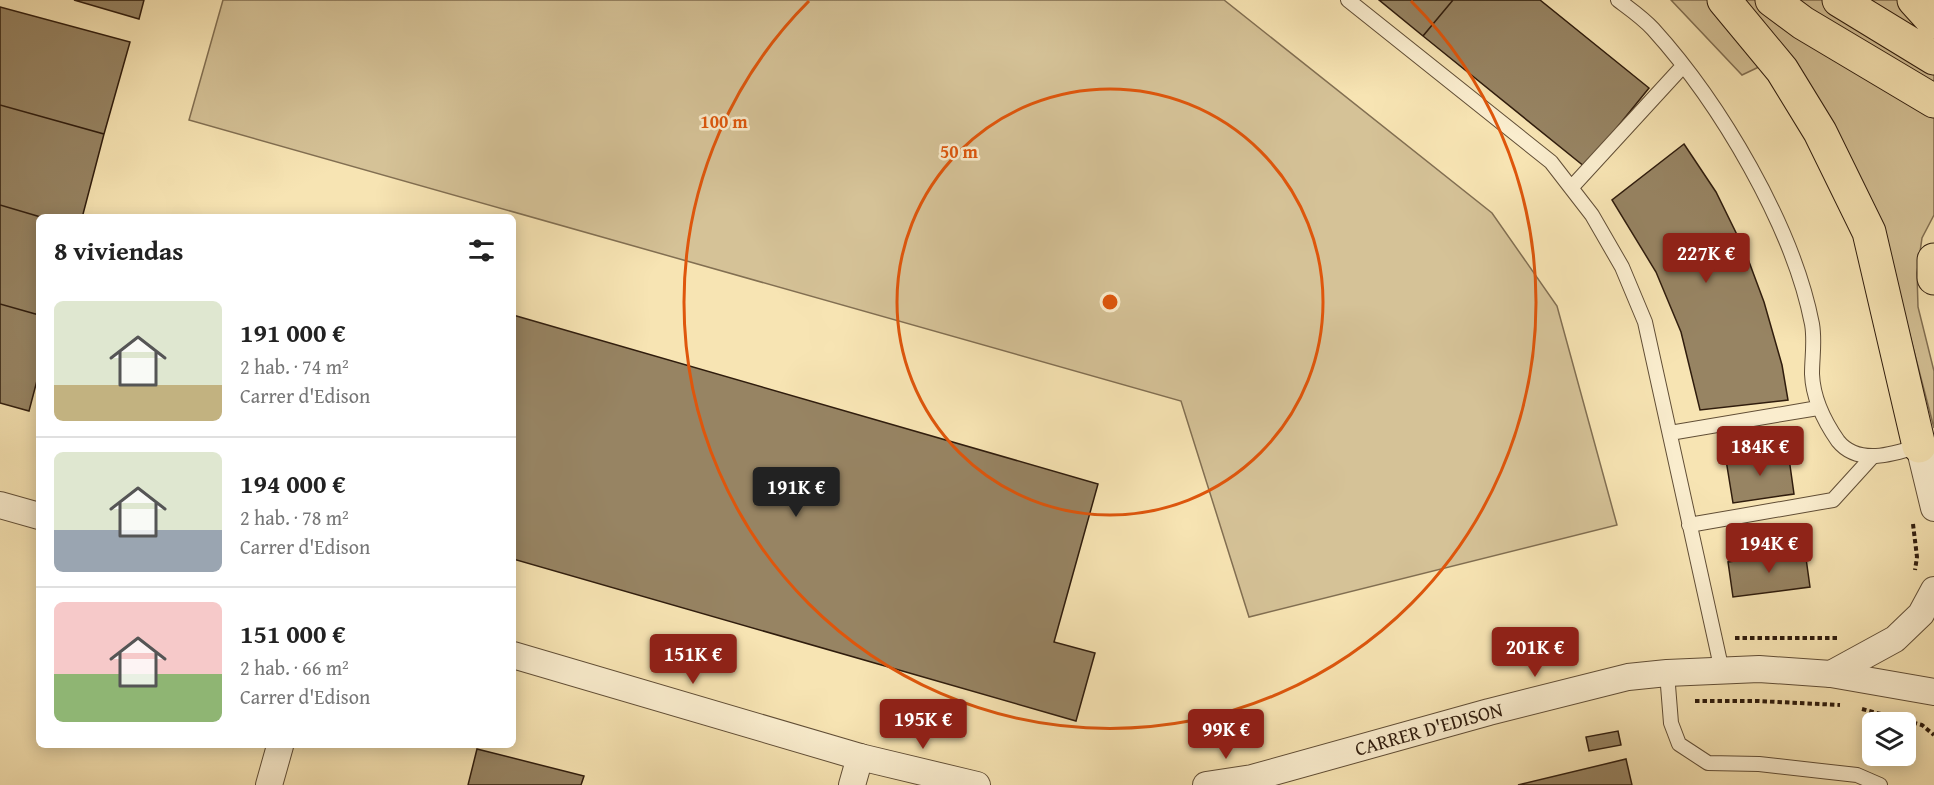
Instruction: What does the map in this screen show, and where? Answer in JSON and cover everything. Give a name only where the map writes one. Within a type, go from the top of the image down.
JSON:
[{"type":"highway","points":[[1724,0],[1782,70],[1820,132],[1869,232],[1919,446]]},
{"type":"highway","points":[[1772,0],[1803,23],[1934,101]]},
{"type":"highway","points":[[1839,0],[1934,58]]},
{"type":"highway","points":[[1914,0],[1934,22]]},
{"type":"highway","points":[[1934,260],[1934,278]]},
{"type":"street","points":[[1919,446],[1924,515]]},
{"type":"street","points":[[0,505],[36,515]]},
{"type":"street","points":[[1831,675],[1895,639],[1921,614],[1934,590]]},
{"type":"street","points":[[516,656],[860,757],[977,785]]},
{"type":"street","name":"CARRER D'EDISON","points":[[1206,785],[1253,782],[1501,709],[1628,677],[1759,669],[1831,675],[1934,692]]},
{"type":"street","points":[[269,785],[279,748]]},
{"type":"street","points":[[852,785],[860,757]]},
{"type":"lane","points":[[1348,0],[1518,133],[1551,162],[1592,215],[1622,267],[1645,322],[1722,671]]},
{"type":"lane","points":[[1618,0],[1652,28],[1713,105],[1761,189],[1784,236],[1812,325],[1814,350],[1812,374],[1818,408],[1840,443],[1858,454],[1874,456],[1891,455],[1919,446]]},
{"type":"lane","points":[[1571,188],[1683,66]]},
{"type":"lane","points":[[1670,433],[1818,408]]},
{"type":"lane","points":[[1689,525],[1833,500],[1874,456]]},
{"type":"lane","points":[[1667,673],[1671,723],[1680,744],[1708,763],[1759,764],[1857,775],[1880,785]]},
{"type":"path","points":[[1917,557],[1924,515]]},
{"type":"path","points":[[1714,639],[1754,636],[1831,638]]},
{"type":"path","points":[[1668,702],[1757,701],[1848,706]]},
{"type":"path","points":[[1859,709],[1922,725],[1934,735]]},
{"type":"shaded area","points":[[223,0],[1224,0],[1492,213],[1557,306],[1617,525],[1249,617],[1181,401],[189,120]]},
{"type":"shaded area","points":[[1671,0],[1934,0],[1934,215],[1922,238],[1917,273],[1918,307],[1934,371],[1934,428],[1883,232],[1786,54],[1742,75]]},
{"type":"building","points":[[74,0],[144,0],[139,19]]},
{"type":"building","points":[[1379,0],[1453,0],[1423,36]]},
{"type":"building","points":[[1453,0],[1540,0],[1649,88],[1585,167],[1423,36]]},
{"type":"building","points":[[0,7],[130,42],[104,134],[0,105]]},
{"type":"building","points":[[0,105],[104,134],[83,214],[36,216],[0,205]]},
{"type":"building","points":[[1684,144],[1716,192],[1745,251],[1764,302],[1782,365],[1788,400],[1700,410],[1681,332],[1656,272],[1612,200]]},
{"type":"building","points":[[0,205],[36,216],[36,314],[0,304]]},
{"type":"building","points":[[0,304],[36,314],[36,384],[29,411],[0,403]]},
{"type":"building","points":[[516,316],[1098,484],[1054,642],[1095,653],[1076,721],[516,560]]},
{"type":"building","points":[[1788,451],[1794,494],[1733,503],[1726,460]]},
{"type":"building","points":[[1805,551],[1810,587],[1733,597],[1728,562]]},
{"type":"building","points":[[1618,731],[1621,745],[1589,751],[1586,737]]},
{"type":"building","points":[[477,749],[584,776],[581,785],[468,785]]},
{"type":"building","points":[[1626,759],[1632,785],[1518,785]]}]
